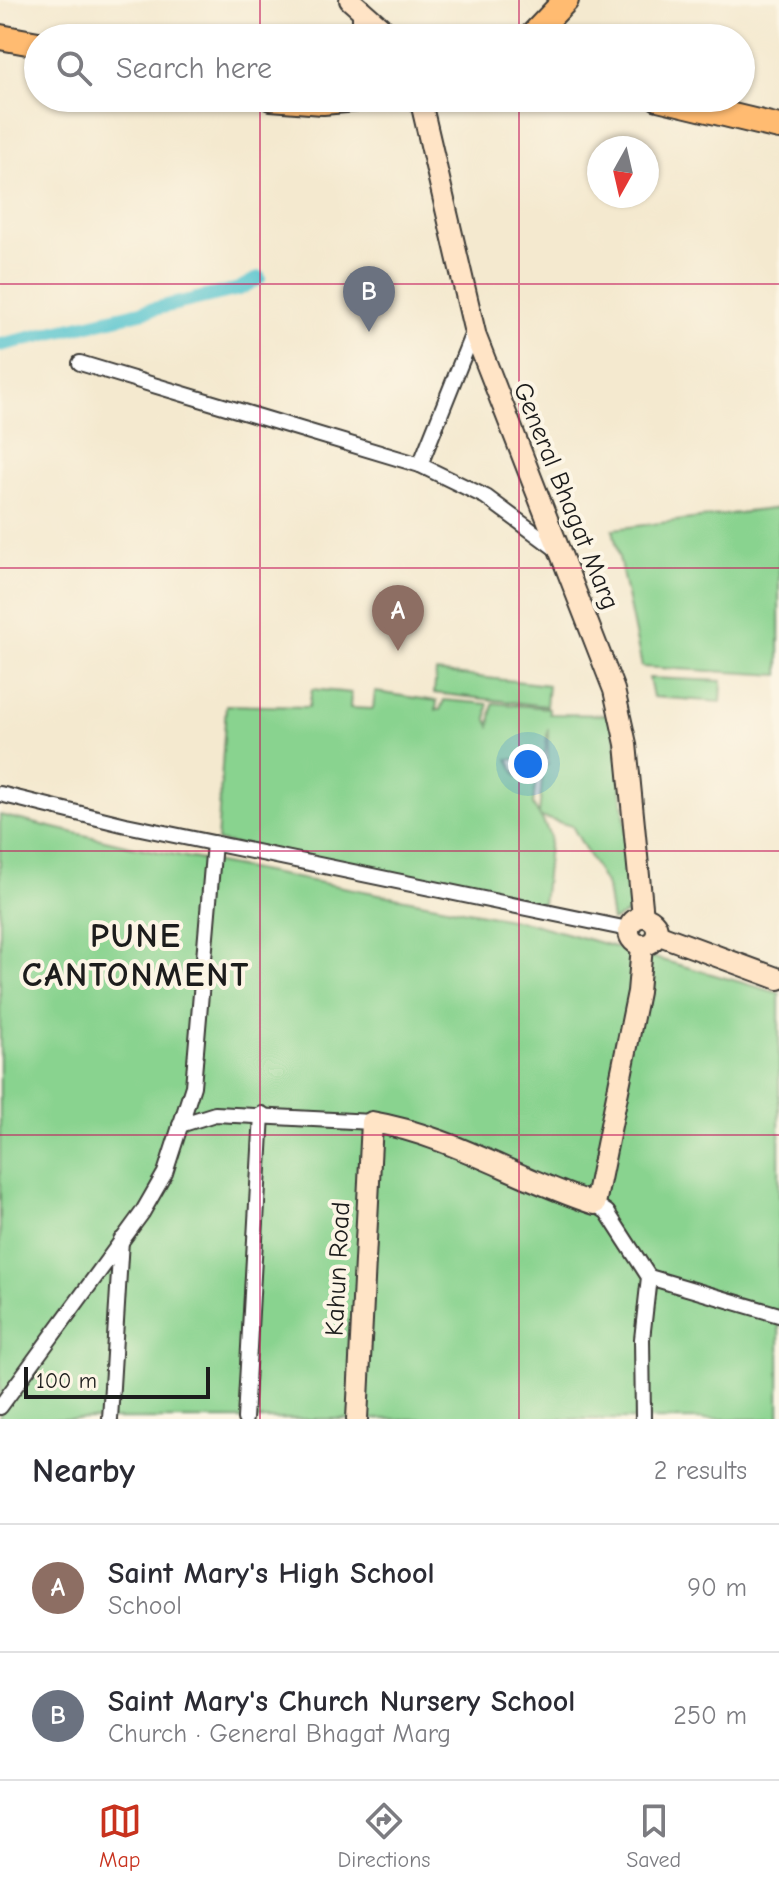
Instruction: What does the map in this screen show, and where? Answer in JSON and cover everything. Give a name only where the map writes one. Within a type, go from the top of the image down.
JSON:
[{"type":"highway","points":[[543,24],[566,0]]},
{"type":"highway","points":[[0,37],[24,41]]},
{"type":"highway","points":[[0,53],[24,57]]},
{"type":"highway","points":[[716,112],[779,127]]},
{"type":"street","points":[[359,5],[379,24]]},
{"type":"street","name":"General Bhagat Marg","points":[[423,112],[474,330],[604,662],[620,714],[636,923]]},
{"type":"street","points":[[420,465],[474,330]]},
{"type":"street","points":[[80,363],[420,465],[486,497],[559,552]]},
{"type":"street","points":[[0,794],[214,843],[636,923],[654,922],[595,1204]]},
{"type":"street","points":[[0,1407],[157,1191],[193,1086],[214,843]]},
{"type":"street","points":[[650,940],[779,979]]},
{"type":"street","points":[[189,1098],[215,1114]]},
{"type":"street","points":[[180,1125],[215,1114],[372,1122],[421,1132],[524,1178],[595,1204],[607,1212],[649,1277],[642,1339],[643,1419]]},
{"type":"street","points":[[245,1419],[262,1114]]},
{"type":"street","name":"Kahun Road","points":[[357,1419],[372,1122]]},
{"type":"street","points":[[110,1419],[121,1239]]},
{"type":"street","points":[[649,1277],[779,1315]]},
{"type":"green space","points":[[779,508],[779,675],[642,667],[613,529]]},
{"type":"green space","points":[[436,672],[548,685],[546,706],[434,693]]},
{"type":"green space","points":[[649,678],[722,681],[721,702],[653,697]]},
{"type":"green space","points":[[312,689],[351,693],[350,708],[373,709],[375,692],[437,701],[436,710],[440,710],[444,700],[488,704],[487,720],[490,726],[493,703],[549,708],[549,714],[613,715],[635,910],[612,921],[607,887],[572,826],[541,817],[550,836],[543,904],[217,841],[226,705],[309,707]],"holes":[[[548,728],[548,765],[543,766],[539,815],[533,805],[536,778],[517,776],[508,759],[544,762]]]},
{"type":"green space","points":[[0,815],[134,847],[530,923],[779,993],[779,1419],[0,1419]]},
{"type":"waterway","points":[[0,345],[239,289],[259,278]]},
{"type":"place","name":"Saint Mary's Church Nursery School","points":[[369,332]]},
{"type":"place","name":"Saint Mary's High School","points":[[398,651]]},
{"type":"district","name":"PUNE CANTONMENT","points":[[136,956]]}]
